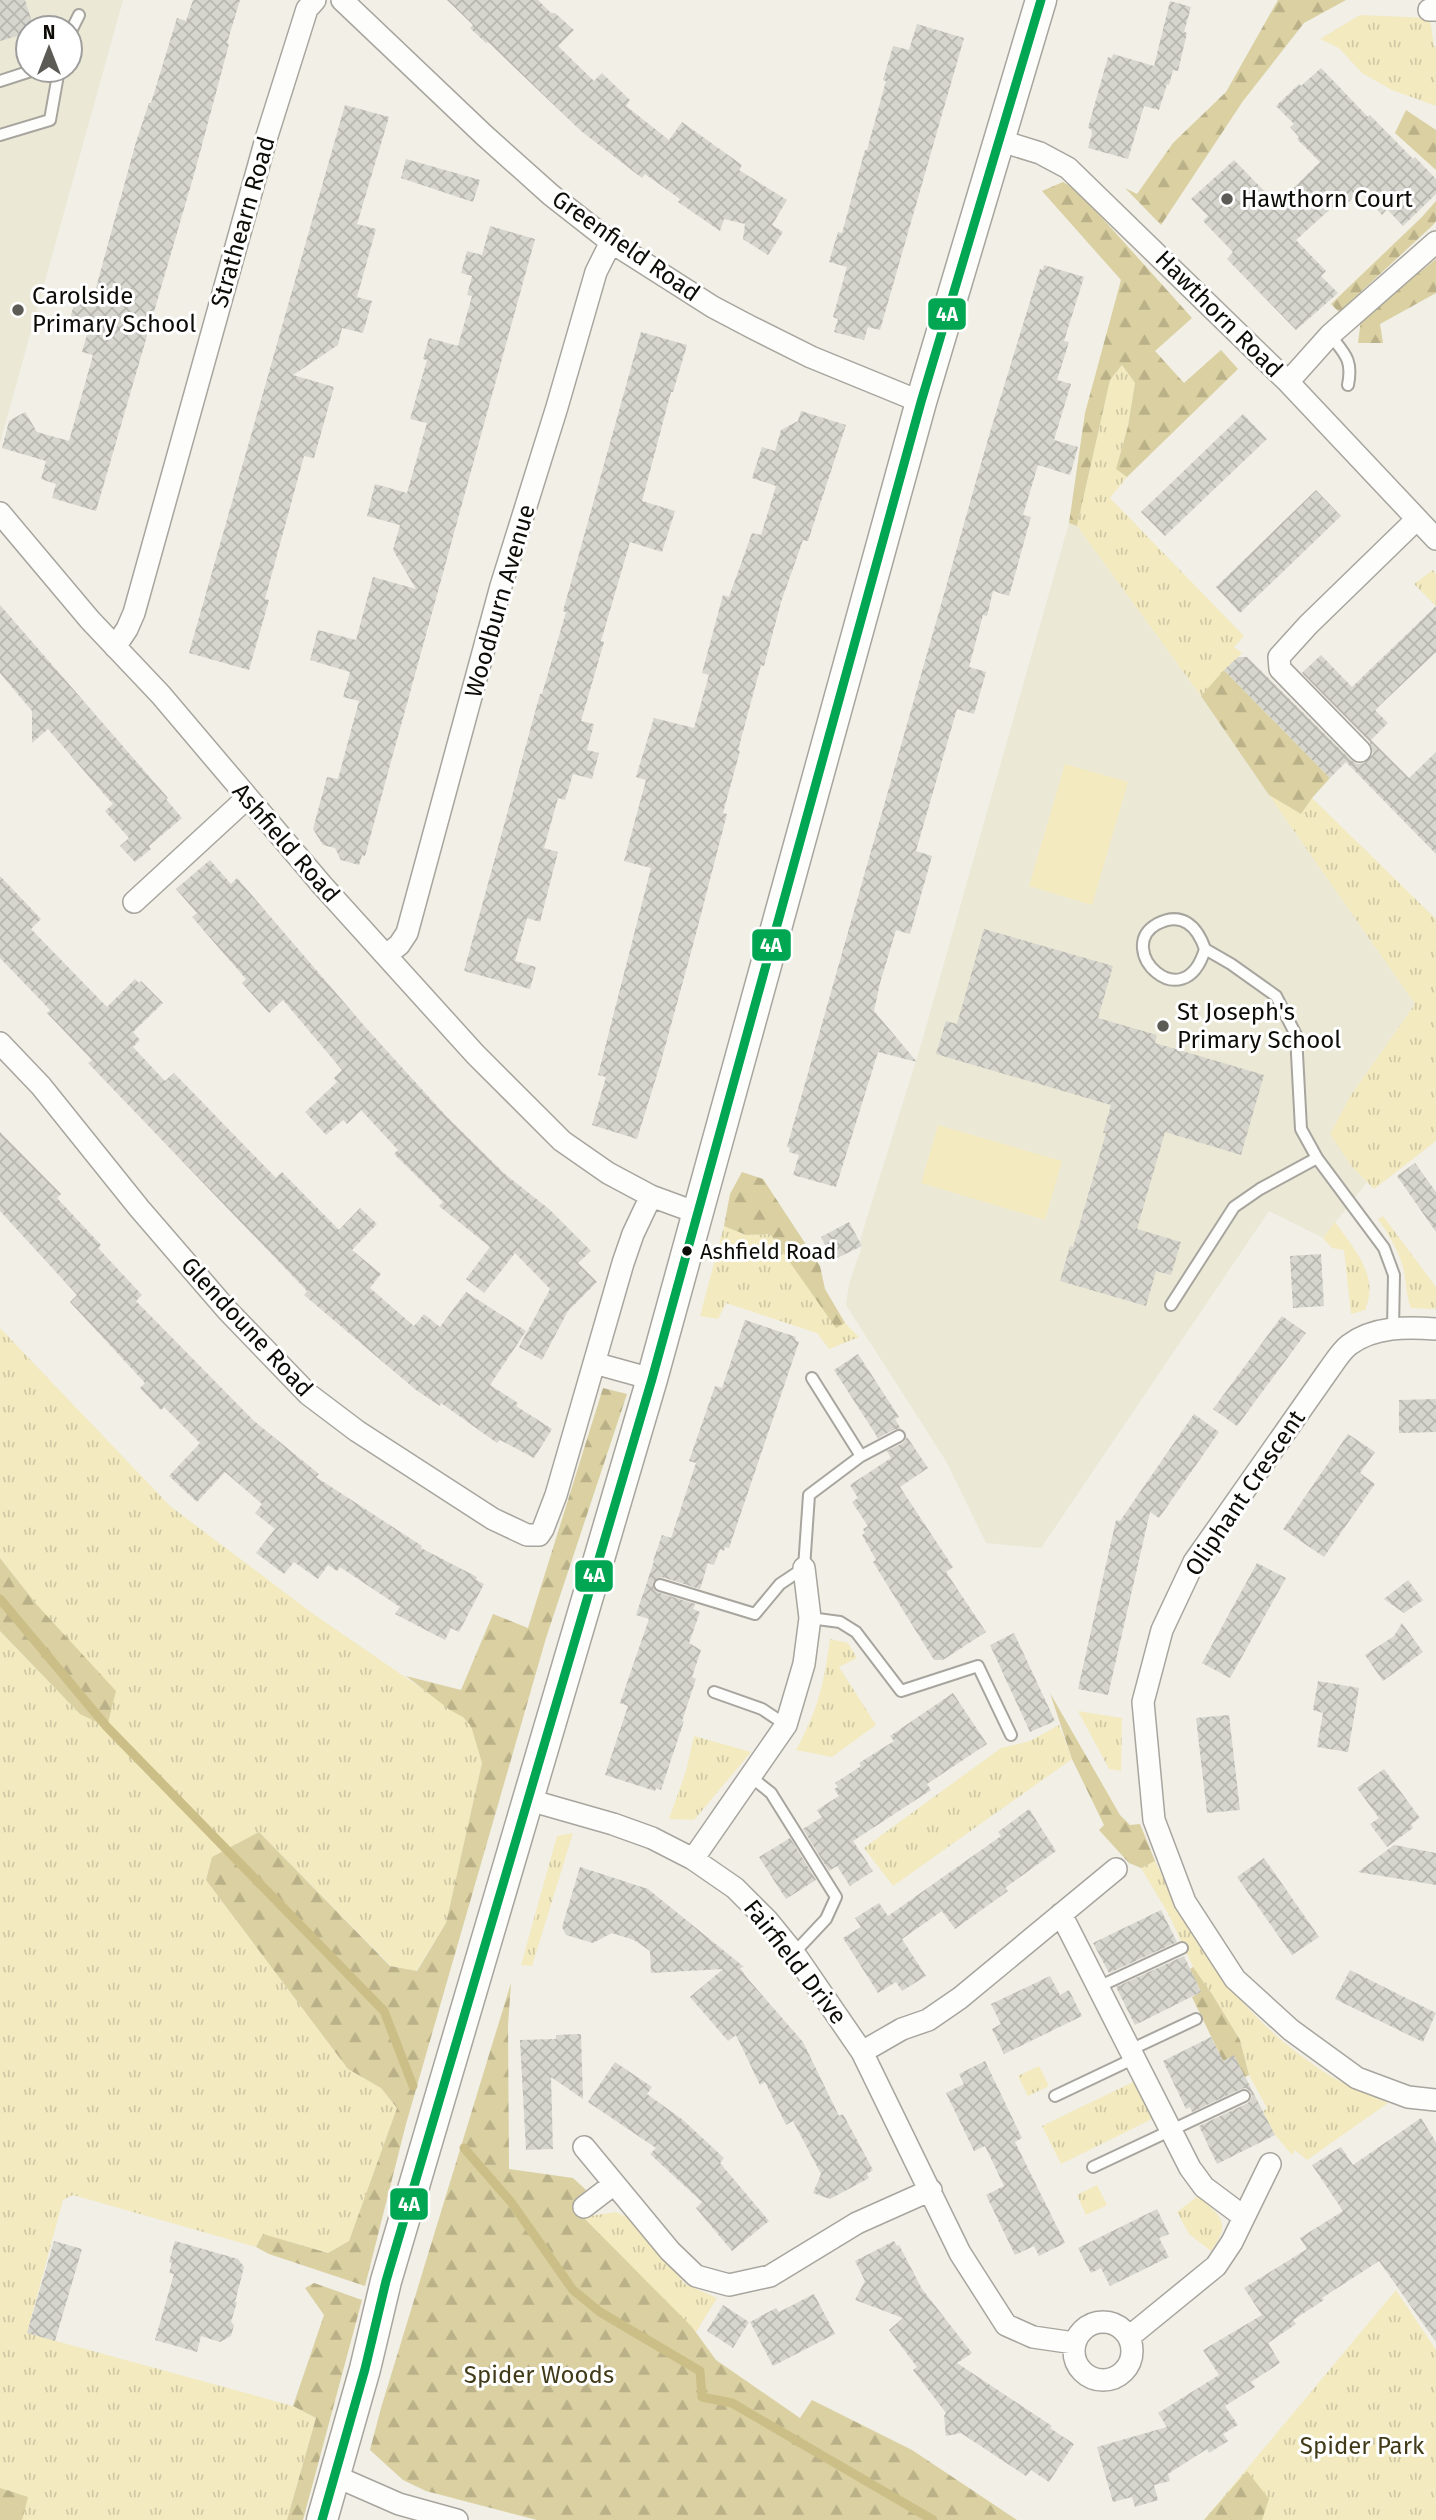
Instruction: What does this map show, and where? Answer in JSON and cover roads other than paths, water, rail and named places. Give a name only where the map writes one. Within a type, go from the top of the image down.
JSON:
[{"type":"main road","points":[[322,2520],[365,2369],[386,2281],[529,1800],[592,1576],[653,1379],[921,402],[998,140],[1035,2]]},
{"type":"street","name":"Strathearn Road","points":[[115,647],[134,613],[266,139],[307,9],[315,0]]},
{"type":"street","name":"Greenfield Road","points":[[342,0],[493,144],[611,242],[713,307],[751,327],[811,357],[921,402]]},
{"type":"street","name":"Hawthorn Road","points":[[998,140],[1040,153],[1068,168],[1288,382],[1436,539]]},
{"type":"street","name":"Woodburn Avenue","points":[[386,955],[399,945],[407,933],[501,586],[596,272],[611,242]]},
{"type":"street","points":[[1288,382],[1330,335],[1436,242]]},
{"type":"street","name":"Ashfield Road","points":[[0,513],[247,798],[475,1054],[562,1141],[608,1173],[651,1196],[699,1214]]},
{"type":"street","points":[[1360,751],[1280,669],[1279,657],[1304,629],[1417,519]]},
{"type":"street","points":[[134,902],[247,798]]},
{"type":"street","name":"Glendoune Road","points":[[0,1043],[41,1086],[139,1209],[279,1365],[309,1394],[357,1431],[492,1519],[527,1535],[538,1535],[544,1528],[629,1243],[651,1196]]},
{"type":"street","name":"Oliphant Crescent","points":[[1436,1329],[1393,1328],[1368,1334],[1348,1346],[1194,1562],[1162,1630],[1143,1702],[1154,1820],[1164,1850],[1185,1902],[1236,1979],[1291,2030],[1357,2078],[1408,2097],[1436,2100]]},
{"type":"street","points":[[594,1363],[653,1379]]},
{"type":"street","points":[[693,1859],[786,1725],[804,1664],[810,1618],[804,1568]]},
{"type":"street","name":"Fairfield Drive","points":[[529,1800],[653,1838],[693,1859],[735,1888],[768,1921],[794,1953],[862,2052],[960,2253],[1006,2325],[1033,2337],[1074,2343]]},
{"type":"street","points":[[862,2052],[902,2029],[928,2020],[960,1998],[1116,1869]]},
{"type":"street","points":[[1061,1914],[1190,2168],[1204,2187],[1244,2217]]},
{"type":"street","points":[[584,2147],[670,2251],[696,2276],[729,2285],[770,2276],[866,2219],[931,2189]]},
{"type":"street","points":[[1129,2337],[1216,2266],[1232,2242],[1270,2164]]},
{"type":"street","points":[[584,2207],[614,2184]]},
{"type":"street","points":[[1107,2322],[1119,2326],[1129,2337],[1133,2349],[1131,2362],[1124,2373],[1113,2380],[1100,2381],[1087,2377],[1078,2368],[1073,2356],[1074,2343],[1081,2330],[1093,2323],[1107,2322]]},
{"type":"street","points":[[335,2476],[400,2504],[457,2520]]},
{"type":"lane","points":[[0,135],[50,120],[56,84]]},
{"type":"lane","points":[[1330,335],[1352,369],[1348,385]]},
{"type":"lane","points":[[1205,949],[1200,966],[1186,977],[1169,979],[1154,972],[1144,958],[1144,940],[1154,926],[1170,919],[1186,921],[1200,933],[1205,949],[1276,996],[1296,1035],[1301,1129],[1317,1158],[1384,1248],[1394,1275],[1393,1328]]},
{"type":"lane","points":[[1171,1306],[1234,1207],[1260,1189],[1317,1158]]},
{"type":"lane","points":[[812,1378],[861,1456]]},
{"type":"lane","points":[[660,1585],[755,1614],[780,1584],[804,1568],[809,1495],[861,1456],[899,1436]]},
{"type":"lane","points":[[810,1618],[840,1622],[856,1632],[901,1691],[978,1666],[1012,1735]]},
{"type":"lane","points":[[714,1692],[762,1709],[786,1725]]},
{"type":"lane","points":[[751,1777],[771,1793],[836,1897],[825,1919],[794,1953]]},
{"type":"lane","points":[[1098,1987],[1182,1948]]},
{"type":"lane","points":[[1055,2096],[1196,2019]]},
{"type":"lane","points":[[1093,2167],[1244,2096]]},
{"type":"waterway","points":[[0,1599],[107,1727],[384,2011],[413,2086]]},
{"type":"waterway","points":[[464,2148],[511,2202],[573,2290],[600,2312],[700,2371],[702,2397],[732,2403],[933,2520]]},
{"type":"place","name":"Hawthorn Court","points":[[1227,199]]},
{"type":"place","name":"Carolside Primary School","points":[[18,310]]},
{"type":"place","name":"St Joseph's Primary School","points":[[1163,1026]]},
{"type":"place","name":"Ashfield Road","points":[[687,1251]]},
{"type":"park label","name":"Spider Woods","points":[[539,2375]]},
{"type":"park label","name":"Spider Park","points":[[1362,2446]]}]
